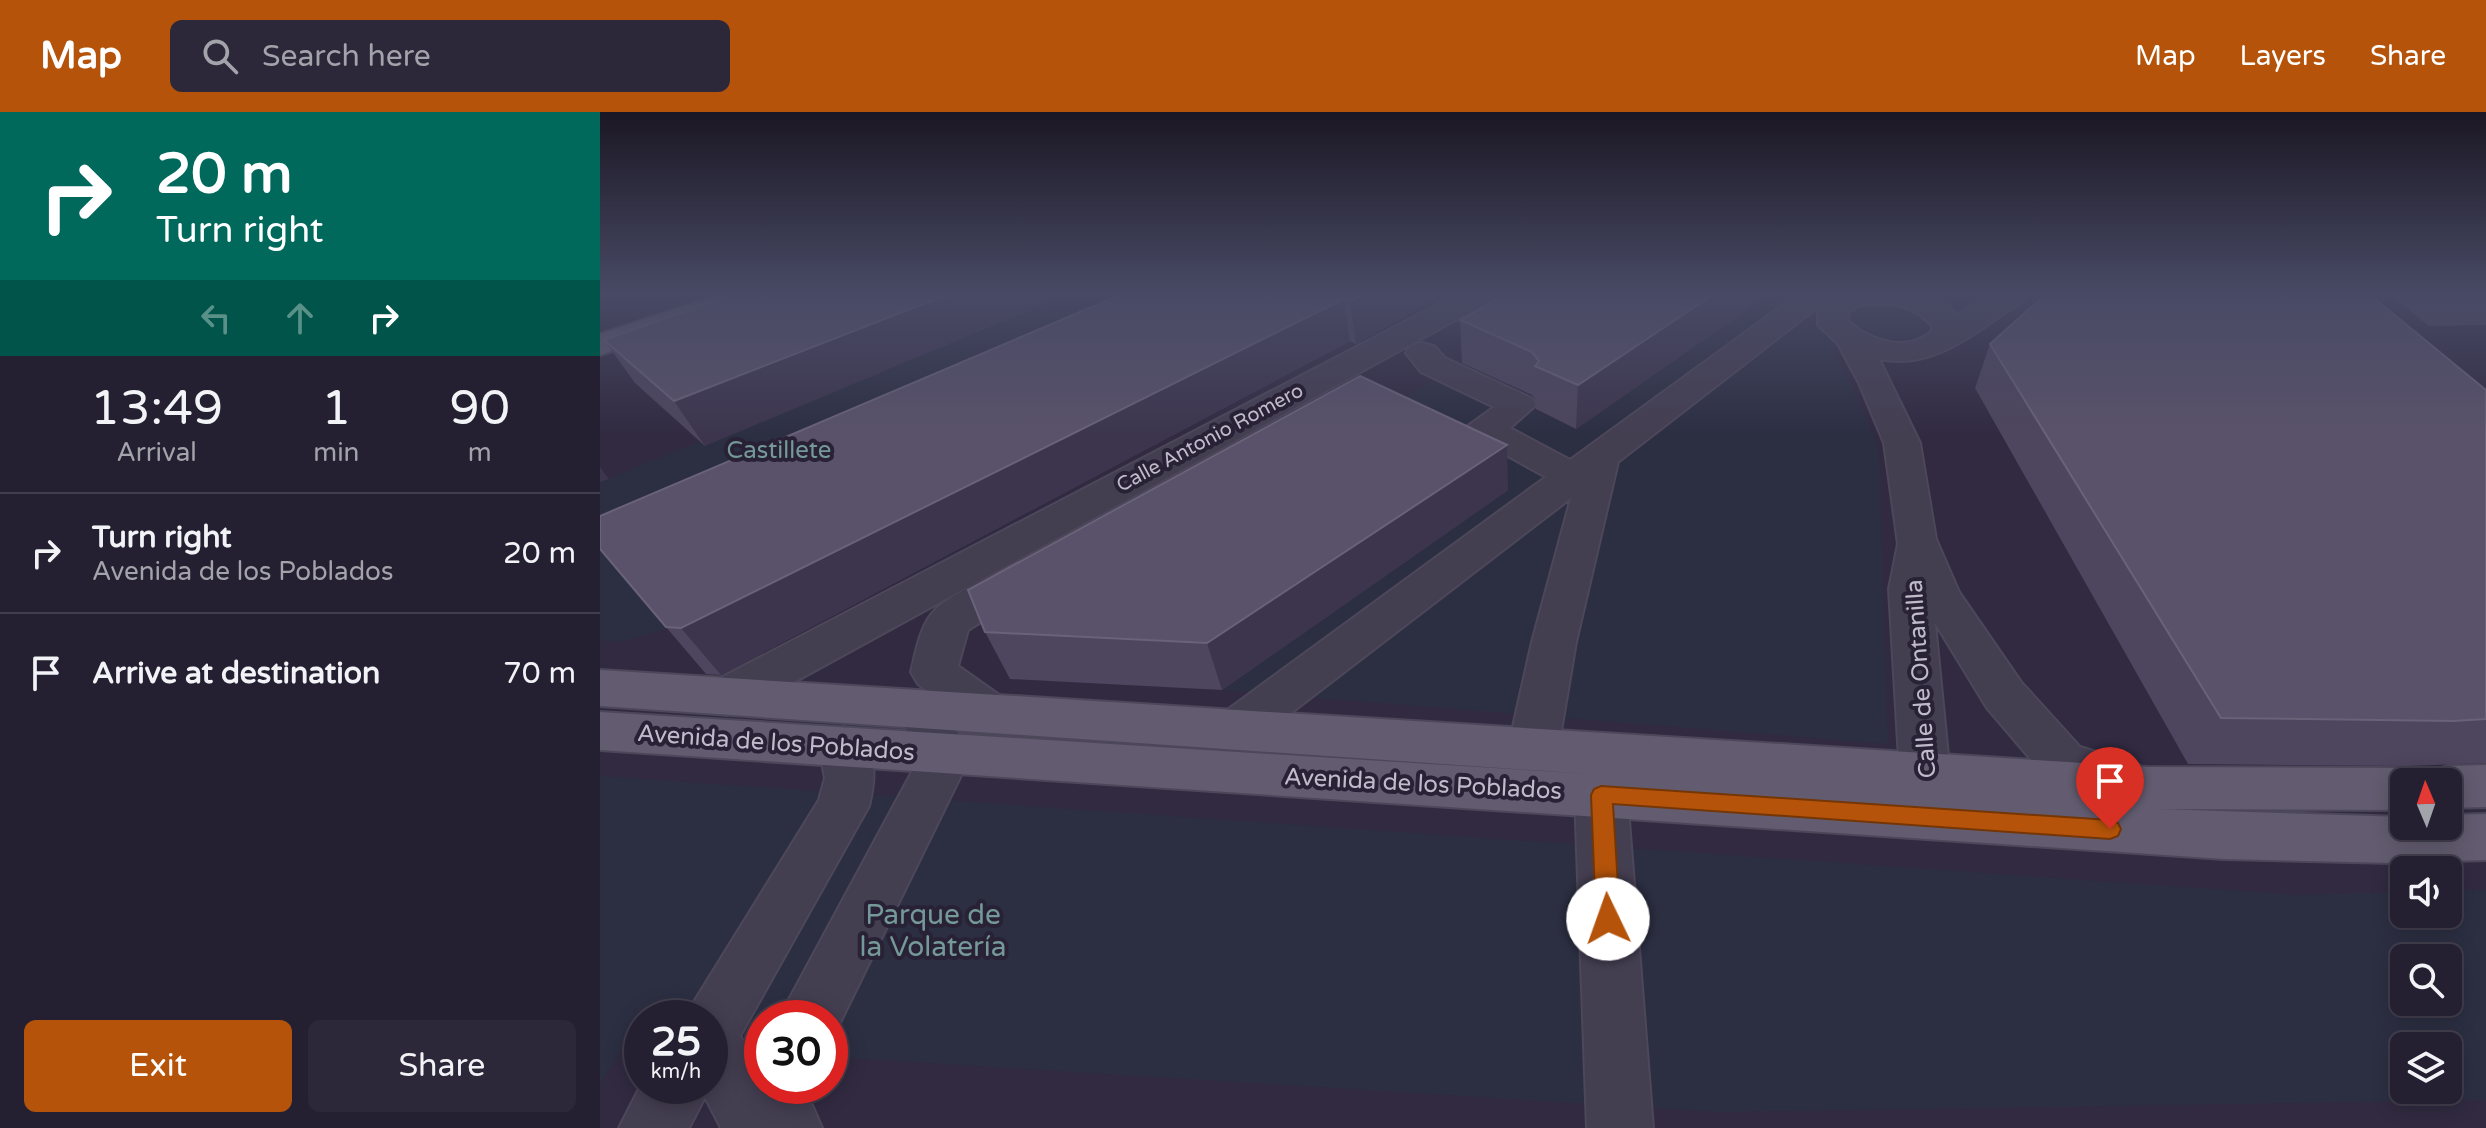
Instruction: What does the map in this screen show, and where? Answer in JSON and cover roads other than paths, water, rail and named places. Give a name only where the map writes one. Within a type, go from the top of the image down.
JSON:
[{"type":"main road","name":"Avenida de los Poblados","points":[[600,688],[1533,749],[2224,836],[2393,840],[2486,837]]},
{"type":"main road","name":"Avenida de los Poblados","points":[[600,731],[1601,795],[1931,797],[2147,788],[2390,789]]},
{"type":"main road","points":[[2462,787],[2486,786]]},
{"type":"street","name":"Calle Antonio Romero","points":[[1076,527],[1417,341]]},
{"type":"street","name":"Calle Antonio Romero","points":[[1076,527],[1353,397],[1438,341]]},
{"type":"street","points":[[1236,729],[1587,466],[1760,341]]},
{"type":"street","name":"Calle de Ontanilla","points":[[1853,341],[1876,383],[1902,443],[1916,539],[1939,595],[2004,695],[2063,762],[2147,788]]},
{"type":"street","points":[[1857,341],[1884,350],[1918,350],[1932,347],[1939,341]]},
{"type":"street","points":[[1876,383],[1918,350]]},
{"type":"street","points":[[1404,421],[1461,448],[1488,431],[1519,405],[1433,365],[1422,353]]},
{"type":"street","points":[[1488,431],[1587,466]]},
{"type":"street","points":[[1533,749],[1587,466]]},
{"type":"street","points":[[726,697],[935,607],[1076,527]]},
{"type":"street","name":"Calle de Ontanilla","points":[[1916,539],[1910,589],[1931,797]]},
{"type":"street","points":[[935,607],[942,637],[934,672],[989,713]]},
{"type":"street","points":[[819,1000],[946,755],[918,708]]},
{"type":"street","points":[[728,1000],[843,806],[850,778],[844,747]]},
{"type":"street","points":[[1601,795],[1620,1128]]},
{"type":"street","points":[[728,1066],[769,1117]]},
{"type":"street","points":[[652,1128],[666,1104]]},
{"type":"park label","name":"Castillete","points":[[779,450]]},
{"type":"park label","name":"Parque de la Volatería","points":[[933,931]]}]
